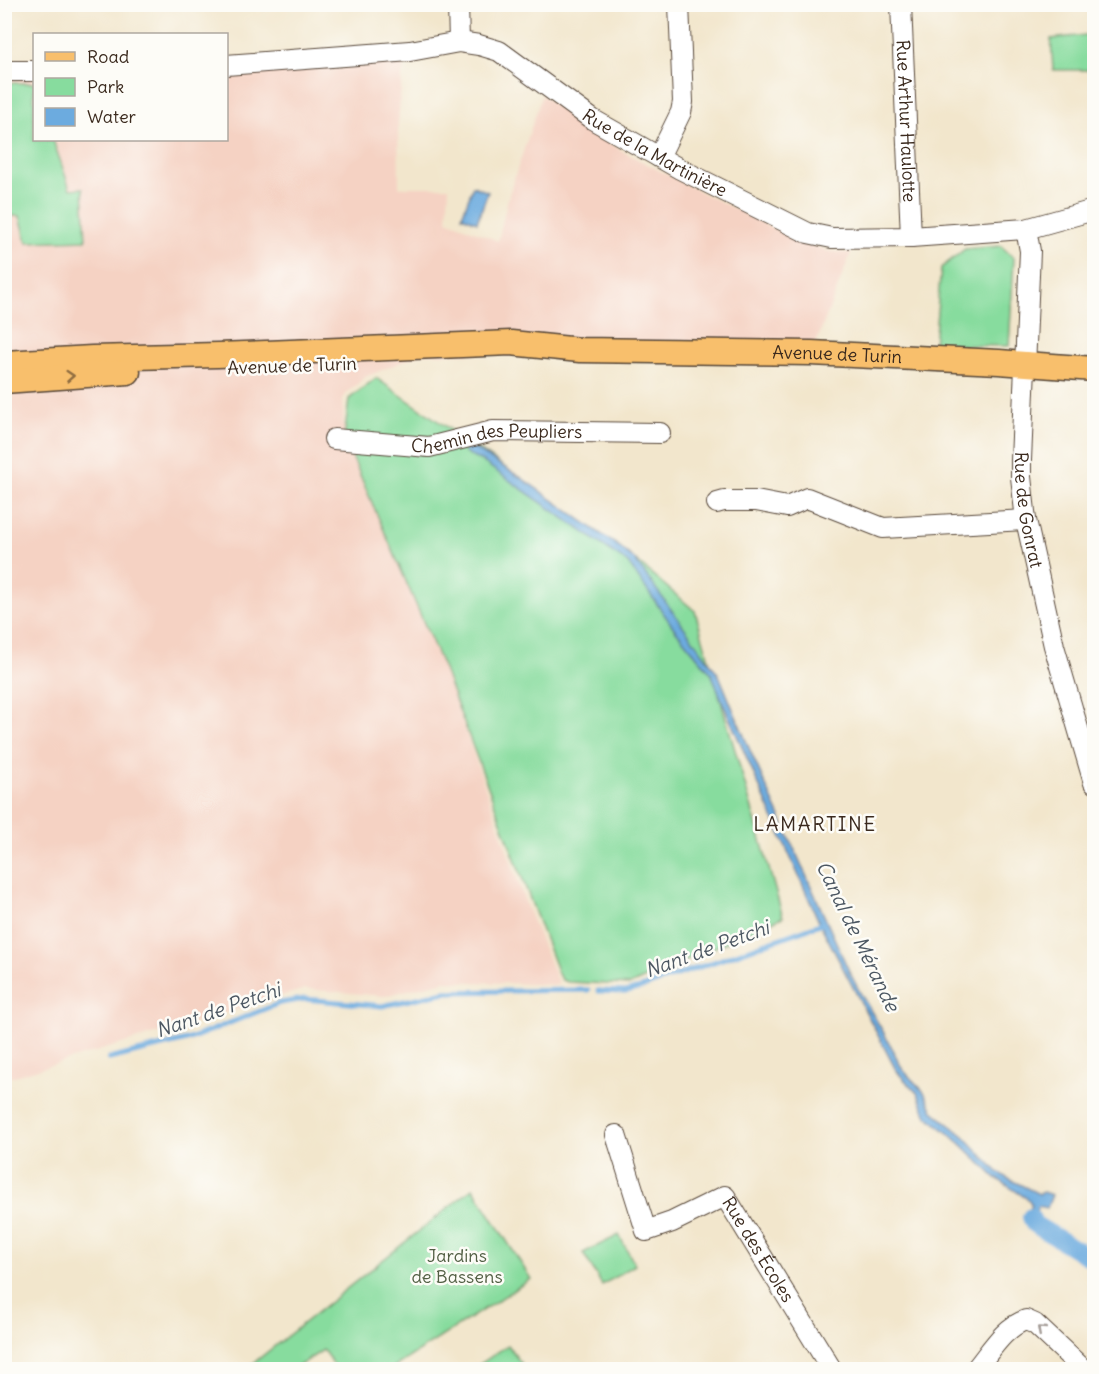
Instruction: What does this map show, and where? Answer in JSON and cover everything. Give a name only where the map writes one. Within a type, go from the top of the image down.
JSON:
[{"type":"main road","name":"Avenue de Turin","points":[[4,363],[511,343],[580,350],[907,357],[1095,369]]},
{"type":"main road","points":[[302,366],[354,348]]},
{"type":"main road","name":"Avenue de Turin","points":[[4,381],[155,370],[511,358],[580,350]]},
{"type":"street","points":[[458,4],[459,42]]},
{"type":"street","points":[[659,157],[677,122],[683,102],[679,4]]},
{"type":"street","name":"Rue Arthur Haulotte","points":[[901,4],[911,237]]},
{"type":"street","name":"Rue de la Martinière","points":[[228,65],[410,51],[459,42],[479,45],[499,51],[592,119],[680,169],[808,233],[832,238],[911,237],[1026,230],[1095,210]]},
{"type":"street","points":[[4,71],[33,71]]},
{"type":"street","name":"Rue de Gonrat","points":[[1026,230],[1030,251],[1021,477],[1026,520],[1054,646],[1095,783]]},
{"type":"street","name":"Chemin des Peupliers","points":[[334,439],[429,447],[493,431],[660,433]]},
{"type":"street","points":[[717,503],[756,501],[787,507],[807,498],[883,528],[1026,520]]},
{"type":"street","name":"Rue des Écoles","points":[[616,1135],[646,1232],[725,1196],[832,1370]]},
{"type":"street","points":[[975,1370],[1007,1332],[1026,1320],[1035,1324],[1084,1370]]},
{"type":"shaded area","points":[[409,61],[403,68],[398,124],[399,187],[449,187],[447,220],[498,241],[509,194],[542,95],[586,129],[689,186],[777,230],[827,251],[851,253],[811,353],[421,354],[365,377],[343,397],[344,438],[443,667],[527,907],[559,985],[445,981],[384,996],[305,989],[5,1079],[5,71],[33,71],[33,141],[228,141],[228,65]]},
{"type":"green space","points":[[1094,34],[1092,70],[1053,70],[1051,39]]},
{"type":"green space","points":[[5,83],[33,83],[33,141],[53,141],[70,189],[83,188],[86,240],[27,242],[20,216],[5,216]]},
{"type":"green space","points":[[1001,246],[1014,258],[1009,346],[934,345],[941,268],[965,249]]},
{"type":"green space","points":[[376,378],[621,548],[695,611],[783,917],[630,985],[562,980],[443,667],[344,438],[349,399]]},
{"type":"green space","name":"Jardins de Bassens","points":[[473,1188],[531,1279],[391,1369],[337,1369],[323,1350],[294,1369],[246,1369]]},
{"type":"green space","points":[[619,1235],[635,1265],[602,1285],[583,1253]]},
{"type":"green space","points":[[508,1345],[525,1369],[473,1369]]},
{"type":"water","points":[[473,186],[488,192],[477,222],[462,216]]},
{"type":"water","name":"Canal de Mérande","points":[[470,446],[520,477],[635,560],[719,675],[749,748],[849,971],[903,1070],[924,1092],[933,1111],[964,1136],[997,1171],[1039,1194],[1043,1192],[1052,1195],[1047,1208],[1038,1206],[1033,1219],[1034,1222],[1051,1231],[1050,1234],[1031,1226],[1027,1217],[1031,1204],[1029,1200],[996,1178],[960,1143],[927,1116],[918,1094],[895,1068],[819,922],[711,673],[676,631],[628,563],[480,460],[465,452],[464,448]]},
{"type":"waterway","name":"Nant de Petchi","points":[[598,991],[625,992],[638,989],[823,923]]},
{"type":"waterway","name":"Nant de Petchi","points":[[109,1059],[187,1040],[280,1003],[305,999],[382,1006],[445,992],[588,990]]},
{"type":"waterway","name":"Canal de Mérande","points":[[1031,1217],[1034,1224],[1094,1260]]},
{"type":"district","name":"LAMARTINE","points":[[815,824]]}]
